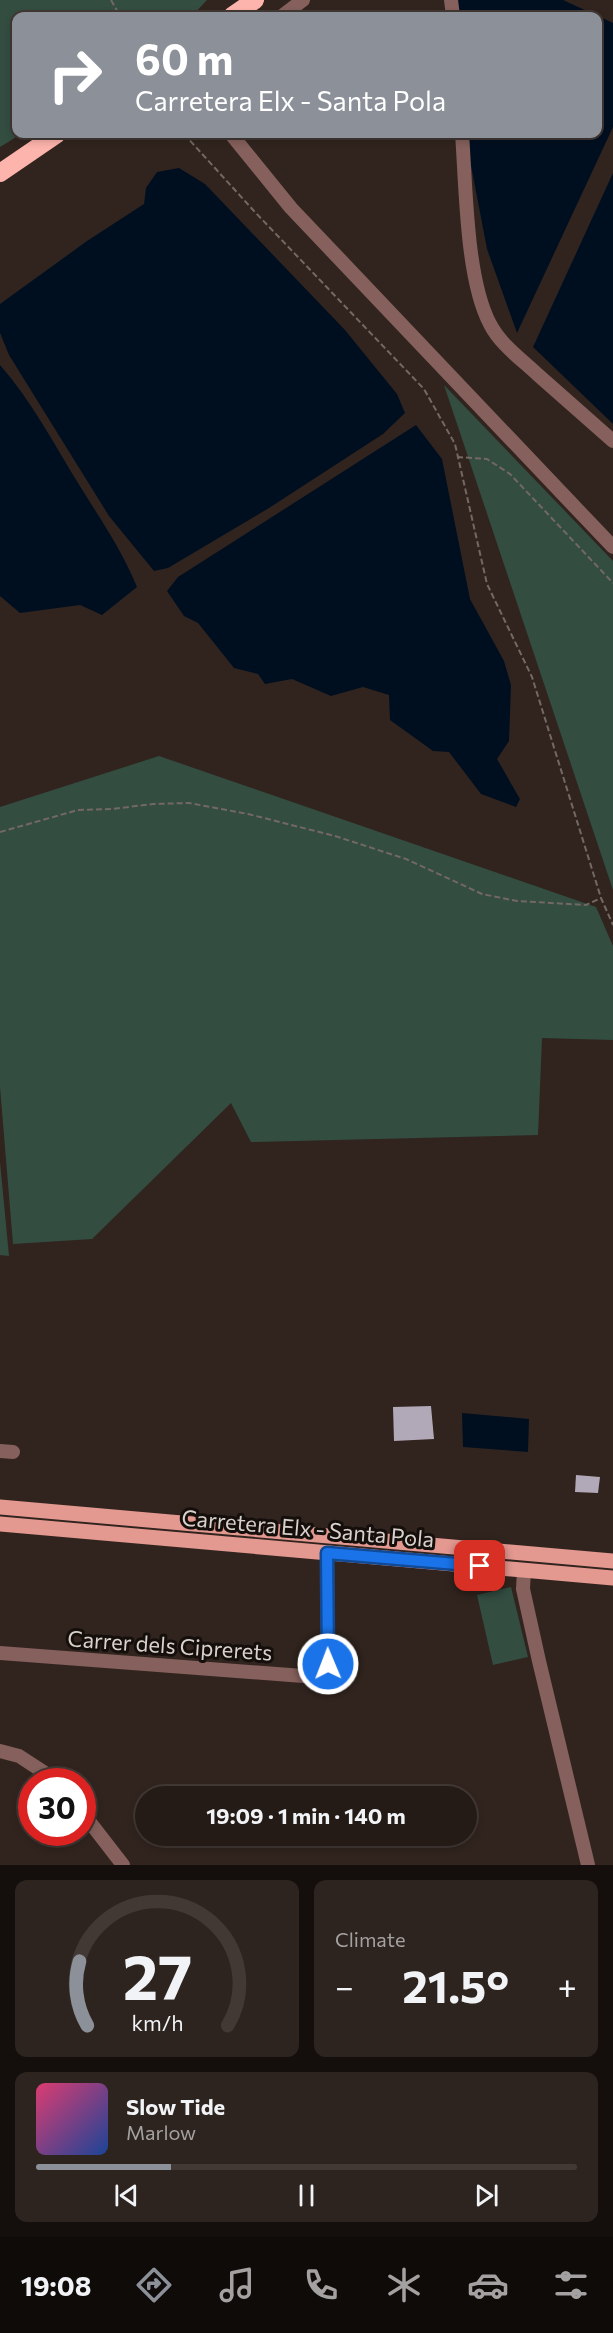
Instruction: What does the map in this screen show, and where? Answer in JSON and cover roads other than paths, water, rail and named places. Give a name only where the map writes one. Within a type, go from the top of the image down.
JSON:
[{"type":"highway","points":[[226,12],[242,0]]},
{"type":"highway","points":[[238,12],[255,0]]},
{"type":"highway","points":[[0,173],[51,138]]},
{"type":"main road","name":"Carretera Elx - Santa Pola","points":[[0,1507],[613,1562]]},
{"type":"main road","name":"Carretera Elx - Santa Pola","points":[[0,1524],[613,1578]]},
{"type":"street","points":[[287,12],[303,0]]},
{"type":"street","points":[[234,138],[291,208],[613,548]]},
{"type":"street","points":[[462,138],[472,255],[478,289],[490,325],[500,340],[518,357],[613,441]]},
{"type":"street","name":"Carrer dels Ciprerets","points":[[0,1653],[316,1677],[328,1664],[327,1553]]},
{"type":"street","points":[[524,1570],[523,1589],[588,1865]]},
{"type":"street","points":[[0,1751],[19,1756],[37,1768]]},
{"type":"street","points":[[96,1830],[123,1865]]},
{"type":"water","points":[[450,0],[563,0],[589,12],[450,12]]},
{"type":"water","points":[[602,18],[613,23],[613,127],[517,333],[487,249],[466,138],[602,138]]},
{"type":"water","points":[[179,168],[205,184],[345,330],[397,394],[405,413],[383,434],[269,508],[168,568],[154,571],[109,516],[9,355],[0,333],[0,304],[87,241],[144,204],[146,188],[157,172]]},
{"type":"water","points":[[613,173],[613,424],[533,347]]},
{"type":"water","points":[[0,365],[42,422],[117,547],[137,587],[102,615],[80,605],[20,613],[0,596]]},
{"type":"water","points":[[416,425],[442,459],[470,599],[504,661],[511,685],[509,741],[497,759],[520,799],[516,807],[481,794],[449,752],[433,751],[390,720],[389,695],[363,687],[331,696],[292,679],[265,684],[258,674],[234,668],[198,623],[184,616],[167,591],[178,577]]},
{"type":"water","points":[[462,1413],[529,1419],[528,1452],[463,1447]]}]
